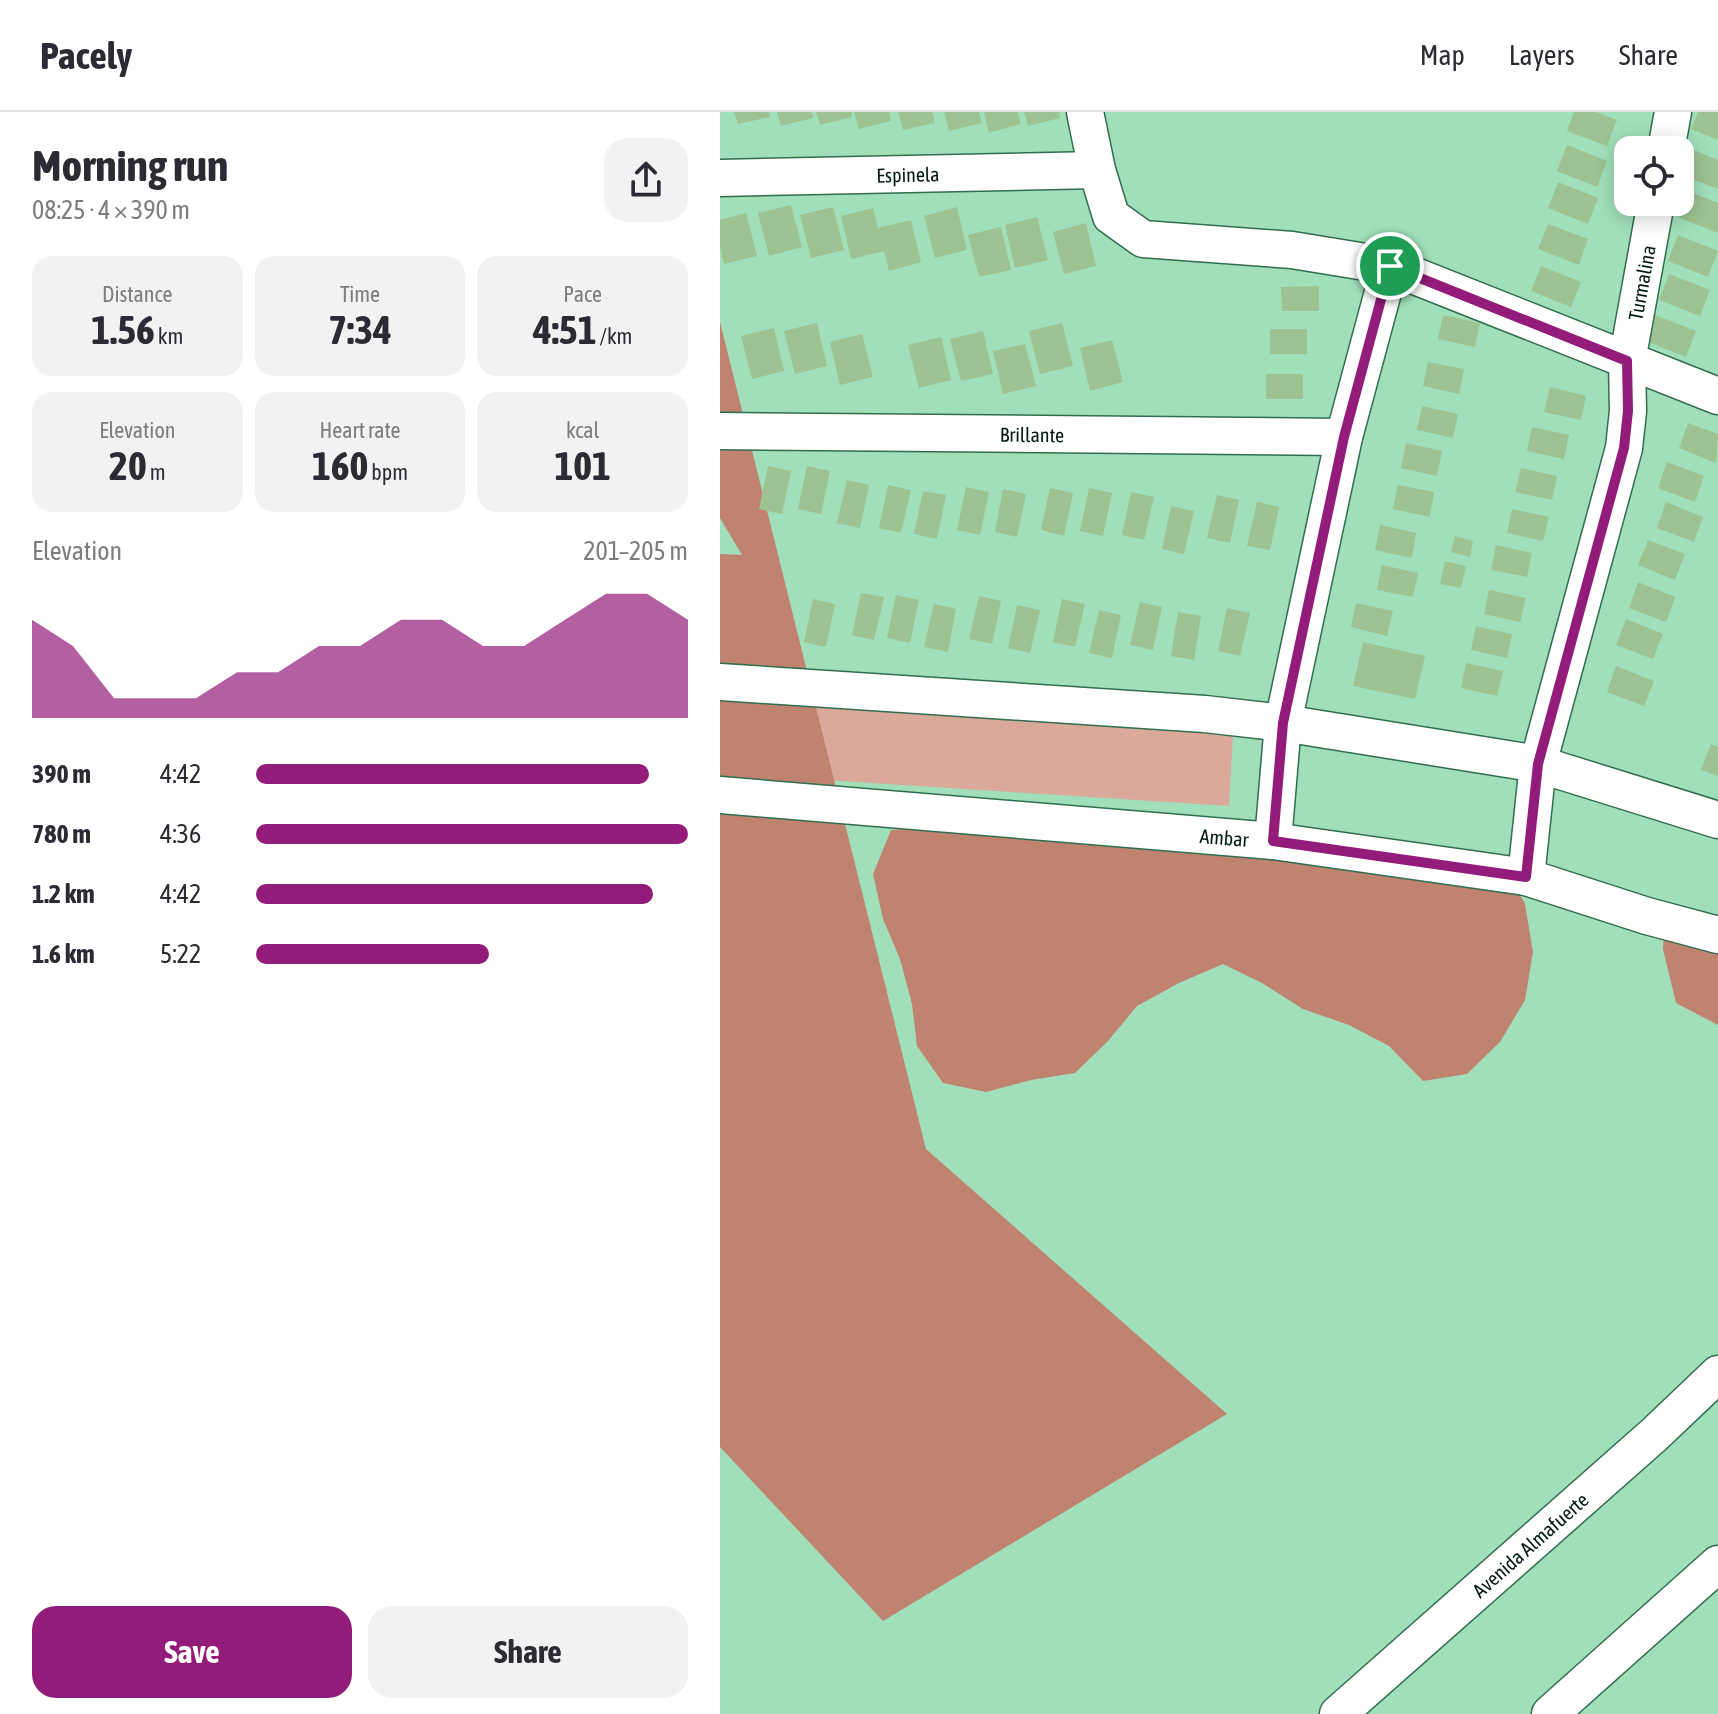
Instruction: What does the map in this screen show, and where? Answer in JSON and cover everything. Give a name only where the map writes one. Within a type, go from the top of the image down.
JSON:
[{"type":"street","points":[[1085,112],[1097,170],[1111,216],[1143,239],[1292,250],[1390,266],[1718,396]]},
{"type":"street","points":[[1669,136],[1673,112]]},
{"type":"street","name":"Espinela","points":[[720,178],[1097,170]]},
{"type":"street","name":"Turmalina","points":[[1526,877],[1538,764],[1624,448],[1628,411],[1627,361],[1653,216]]},
{"type":"street","points":[[1273,841],[1283,723],[1344,437],[1390,266]]},
{"type":"street","name":"Brillante","points":[[720,431],[1344,437]]},
{"type":"street","points":[[720,682],[1205,714],[1283,723],[1538,764],[1718,820]]},
{"type":"street","name":"Ambar","points":[[720,795],[1273,841],[1526,877],[1718,935]]},
{"type":"street","name":"Avenida Almafuerte","points":[[1338,1714],[1655,1434],[1718,1374]]},
{"type":"street","points":[[1550,1714],[1718,1564]]},
{"type":"shaded area","points":[[720,322],[926,1149],[1227,1414],[883,1621],[720,1447],[720,554],[742,555],[720,518]]},
{"type":"shaded area","points":[[765,704],[1233,734],[1229,806],[763,776]]},
{"type":"shaded area","points":[[936,827],[1501,860],[1525,904],[1533,952],[1525,1000],[1500,1042],[1467,1074],[1423,1081],[1389,1046],[1349,1025],[1303,1009],[1262,983],[1223,964],[1137,1006],[1108,1041],[1075,1073],[986,1092],[943,1083],[917,1046],[912,1004],[900,959],[883,919],[873,874],[891,830]]},
{"type":"shaded area","points":[[1664,927],[1718,940],[1718,1025],[1676,1003],[1663,949]]},
{"type":"building","points":[[734,112],[769,112],[770,117],[738,124]]},
{"type":"building","points":[[777,112],[812,112],[813,118],[781,126]]},
{"type":"building","points":[[816,112],[851,112],[852,117],[820,125]]},
{"type":"building","points":[[854,112],[889,112],[891,121],[859,129]]},
{"type":"building","points":[[898,112],[932,112],[935,123],[903,130]]},
{"type":"building","points":[[944,112],[979,112],[982,123],[949,131]]},
{"type":"building","points":[[984,112],[1018,112],[1021,124],[989,133]]},
{"type":"building","points":[[1024,112],[1059,112],[1060,118],[1028,126]]},
{"type":"building","points":[[1574,112],[1596,112],[1617,120],[1607,146],[1567,131]]},
{"type":"building","points":[[1698,112],[1718,112],[1718,140],[1691,129]]},
{"type":"building","points":[[1567,145],[1607,161],[1597,187],[1557,171]]},
{"type":"building","points":[[1694,150],[1718,160],[1718,189],[1694,180]]},
{"type":"building","points":[[1558,182],[1598,198],[1588,224],[1548,208]]},
{"type":"building","points":[[1694,193],[1718,203],[1718,233],[1678,217],[1694,216]]},
{"type":"building","points":[[791,205],[802,247],[769,256],[758,213]]},
{"type":"building","points":[[833,207],[844,250],[811,258],[800,215]]},
{"type":"building","points":[[957,207],[967,250],[935,258],[924,216]]},
{"type":"building","points":[[873,208],[878,228],[911,220],[921,262],[889,271],[884,251],[851,259],[841,216]]},
{"type":"building","points":[[746,213],[757,256],[724,264],[720,247],[720,220]]},
{"type":"building","points":[[1037,217],[1048,260],[1015,268],[1005,225]]},
{"type":"building","points":[[1086,223],[1096,266],[1064,274],[1053,232]]},
{"type":"building","points":[[1548,224],[1588,239],[1579,265],[1538,249]]},
{"type":"building","points":[[1001,227],[1011,270],[979,277],[968,235]]},
{"type":"building","points":[[1678,235],[1718,251],[1708,277],[1668,261]]},
{"type":"building","points":[[1541,266],[1581,282],[1571,307],[1531,291]]},
{"type":"building","points":[[1669,274],[1710,290],[1700,316],[1659,300]]},
{"type":"building","points":[[1319,286],[1319,311],[1282,311],[1281,287]]},
{"type":"building","points":[[1443,315],[1480,323],[1475,347],[1438,339]]},
{"type":"building","points":[[1655,315],[1696,331],[1686,357],[1646,341]]},
{"type":"building","points":[[817,323],[827,366],[795,374],[784,331]]},
{"type":"building","points":[[1062,323],[1073,366],[1040,374],[1029,331]]},
{"type":"building","points":[[774,328],[784,371],[752,379],[741,336]]},
{"type":"building","points":[[1270,329],[1307,329],[1307,354],[1270,354]]},
{"type":"building","points":[[983,331],[993,374],[961,381],[950,339]]},
{"type":"building","points":[[862,334],[873,377],[840,385],[830,342]]},
{"type":"building","points":[[941,337],[951,380],[919,388],[908,345]]},
{"type":"building","points":[[1112,340],[1123,382],[1090,391],[1080,348]]},
{"type":"building","points":[[1025,344],[1036,386],[1003,394],[993,351]]},
{"type":"building","points":[[1428,362],[1464,369],[1459,394],[1423,386]]},
{"type":"building","points":[[1266,374],[1303,374],[1303,399],[1266,399]]},
{"type":"building","points":[[1550,387],[1586,396],[1581,420],[1544,412]]},
{"type":"building","points":[[1422,406],[1458,414],[1453,438],[1417,430]]},
{"type":"building","points":[[1688,423],[1718,434],[1716,463],[1679,448]]},
{"type":"building","points":[[1532,427],[1569,435],[1564,459],[1527,451]]},
{"type":"building","points":[[1406,443],[1442,451],[1437,476],[1401,468]]},
{"type":"building","points":[[1667,462],[1704,476],[1695,502],[1658,488]]},
{"type":"building","points":[[768,466],[791,471],[782,514],[759,509]]},
{"type":"building","points":[[807,466],[830,471],[821,514],[798,509]]},
{"type":"building","points":[[1521,468],[1557,476],[1552,500],[1515,492]]},
{"type":"building","points":[[847,480],[869,485],[860,528],[837,523]]},
{"type":"building","points":[[888,485],[911,490],[901,533],[879,528]]},
{"type":"building","points":[[1398,485],[1434,492],[1430,517],[1393,509]]},
{"type":"building","points":[[966,487],[989,492],[980,535],[957,530]]},
{"type":"building","points":[[1050,488],[1073,493],[1064,536],[1041,530]]},
{"type":"building","points":[[1089,488],[1112,493],[1103,536],[1080,531]]},
{"type":"building","points":[[1003,489],[1026,494],[1017,537],[995,532]]},
{"type":"building","points":[[923,491],[946,495],[937,539],[914,534]]},
{"type":"building","points":[[1131,492],[1154,497],[1144,540],[1122,535]]},
{"type":"building","points":[[1217,495],[1239,500],[1230,543],[1207,538]]},
{"type":"building","points":[[1257,502],[1279,507],[1270,550],[1247,546]]},
{"type":"building","points":[[1666,502],[1703,517],[1694,542],[1657,528]]},
{"type":"building","points":[[1171,506],[1194,511],[1184,554],[1162,549]]},
{"type":"building","points":[[1512,509],[1549,517],[1543,541],[1507,533]]},
{"type":"building","points":[[1380,525],[1416,533],[1412,558],[1375,550]]},
{"type":"building","points":[[1455,536],[1473,541],[1470,557],[1451,552]]},
{"type":"building","points":[[1648,540],[1685,554],[1675,580],[1638,565]]},
{"type":"building","points":[[1496,545],[1532,553],[1527,577],[1491,570]]},
{"type":"building","points":[[1445,561],[1466,566],[1461,588],[1440,584]]},
{"type":"building","points":[[1382,565],[1418,573],[1413,597],[1377,590]]},
{"type":"building","points":[[1638,582],[1675,597],[1666,622],[1629,608]]},
{"type":"building","points":[[1489,590],[1526,598],[1520,622],[1484,614]]},
{"type":"building","points":[[861,593],[884,597],[874,640],[852,635]]},
{"type":"building","points":[[896,595],[919,600],[910,643],[887,638]]},
{"type":"building","points":[[979,596],[1001,601],[992,644],[969,639]]},
{"type":"building","points":[[813,599],[835,604],[826,647],[804,642]]},
{"type":"building","points":[[1062,599],[1085,604],[1075,647],[1053,642]]},
{"type":"building","points":[[1140,602],[1162,607],[1153,650],[1130,645]]},
{"type":"building","points":[[1356,603],[1393,611],[1387,636],[1351,627]]},
{"type":"building","points":[[934,604],[956,609],[948,652],[924,647]]},
{"type":"building","points":[[1017,605],[1040,610],[1030,653],[1008,648]]},
{"type":"building","points":[[1227,608],[1250,613],[1240,656],[1218,651]]},
{"type":"building","points":[[1099,610],[1121,615],[1112,658],[1089,653]]},
{"type":"building","points":[[1178,612],[1201,616],[1194,660],[1171,656]]},
{"type":"building","points":[[1626,619],[1663,634],[1653,659],[1616,645]]},
{"type":"building","points":[[1476,626],[1512,634],[1507,658],[1471,650]]},
{"type":"building","points":[[1363,642],[1425,656],[1415,699],[1353,686]]},
{"type":"building","points":[[1466,663],[1503,671],[1497,696],[1461,688]]},
{"type":"building","points":[[1616,666],[1654,681],[1644,706],[1607,692]]},
{"type":"building","points":[[1711,744],[1718,747],[1718,776],[1701,770]]},
{"type":"route","points":[[1390,266],[1627,361],[1628,411],[1624,448],[1538,764],[1526,877],[1273,841],[1283,723],[1344,437],[1390,266]]}]
